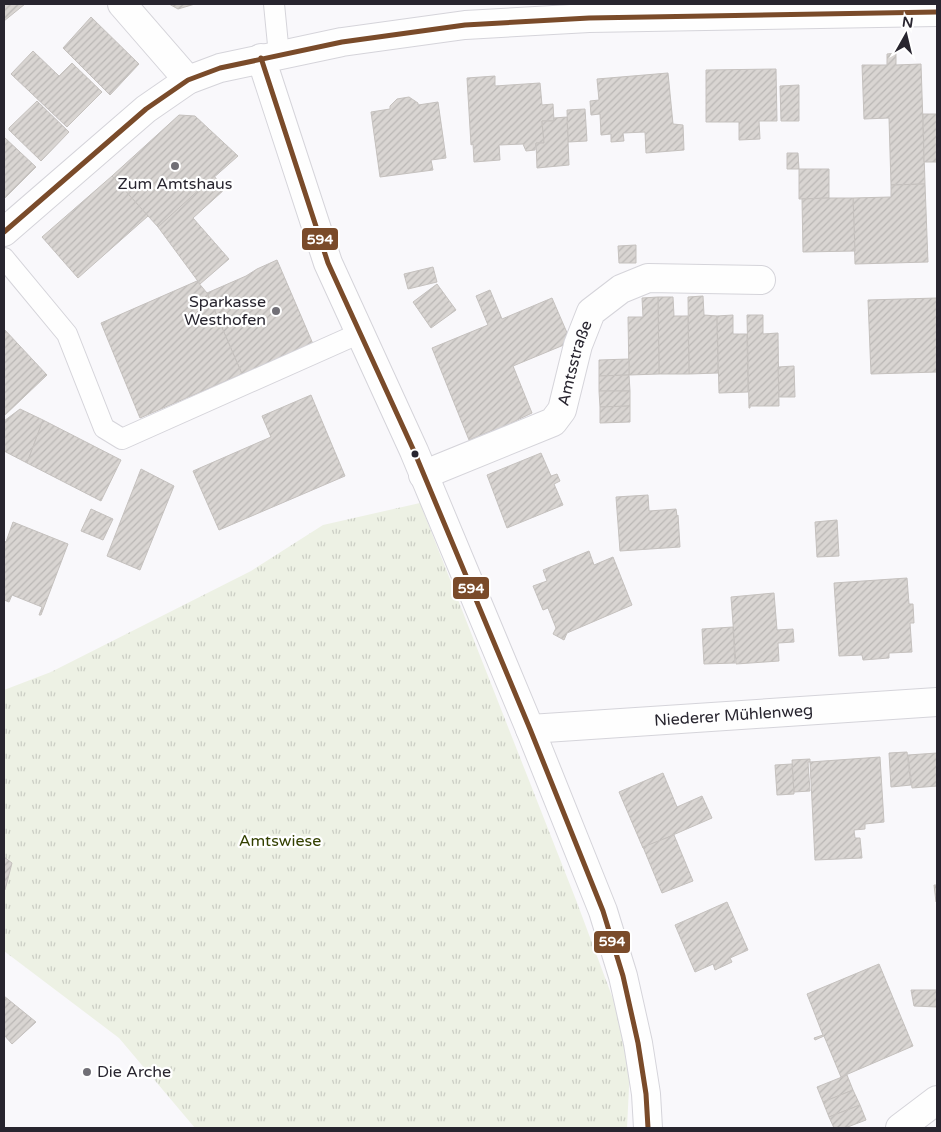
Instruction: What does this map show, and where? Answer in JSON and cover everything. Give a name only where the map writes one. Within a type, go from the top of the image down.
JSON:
[{"type":"street","points":[[122,4],[188,80]]},
{"type":"street","points":[[4,232],[146,110],[188,80],[220,68],[342,42],[465,26],[707,10],[937,12]]},
{"type":"street","points":[[270,57],[315,227],[328,263],[423,474],[530,729],[602,911],[623,976],[638,1043],[646,1094],[648,1128]]},
{"type":"street","name":"Amtsstraße","points":[[423,474],[553,422],[562,410],[578,345],[591,312],[621,289],[648,278],[761,280]]},
{"type":"street","name":"Niederer Mühlenweg","points":[[530,729],[937,702]]},
{"type":"street","points":[[900,1128],[937,1100]]},
{"type":"lane","points":[[270,57],[274,4]]},
{"type":"lane","points":[[4,258],[67,334],[104,428],[122,439],[360,332]]},
{"type":"green space","name":"Amtswiese","points":[[420,503],[576,900],[631,1047],[627,1128],[195,1128],[119,1038],[4,951],[4,690],[51,672],[251,571],[323,525]]},
{"type":"building","points":[[4,4],[25,4],[4,21]]},
{"type":"building","points":[[169,4],[195,4],[178,9]]},
{"type":"building","points":[[91,17],[139,64],[110,95],[63,48]]},
{"type":"building","points":[[33,51],[59,76],[72,63],[102,92],[67,127],[11,74]]},
{"type":"building","points":[[896,53],[896,65],[921,64],[925,184],[891,185],[889,118],[864,119],[862,65],[887,65],[887,54]]},
{"type":"building","points":[[776,69],[777,121],[759,121],[760,139],[739,140],[739,122],[706,122],[706,70]]},
{"type":"building","points":[[668,73],[673,124],[683,125],[684,150],[646,153],[645,132],[623,133],[624,141],[611,142],[611,134],[601,135],[600,114],[591,115],[590,101],[599,100],[597,79]]},
{"type":"building","points":[[495,76],[495,86],[540,83],[542,105],[553,104],[554,121],[542,121],[544,143],[536,143],[535,150],[526,151],[523,144],[499,145],[500,160],[474,162],[473,144],[471,145],[467,78]]},
{"type":"building","points":[[799,85],[799,121],[781,121],[780,86]]},
{"type":"building","points":[[409,97],[418,105],[438,102],[446,158],[431,160],[433,170],[380,177],[371,112],[390,109],[390,106],[397,99]]},
{"type":"building","points":[[37,101],[69,132],[41,161],[9,130]]},
{"type":"building","points":[[585,109],[587,141],[568,142],[567,110]]},
{"type":"building","points":[[923,114],[937,114],[937,162],[924,162]]},
{"type":"building","name":"Zum Amtshaus","points":[[179,115],[195,116],[238,156],[158,227],[112,176]]},
{"type":"building","points":[[567,117],[569,165],[537,168],[536,143],[544,143],[542,121],[554,121],[554,118]]},
{"type":"building","points":[[4,137],[36,167],[4,199]]},
{"type":"building","points":[[787,153],[798,153],[799,169],[787,169]]},
{"type":"building","points":[[799,169],[829,169],[829,198],[799,199]]},
{"type":"building","points":[[112,176],[148,216],[78,278],[42,237]]},
{"type":"building","points":[[214,176],[225,189],[193,218],[229,259],[200,284],[158,227]]},
{"type":"building","points":[[925,184],[928,262],[855,264],[853,198],[891,197],[891,185]]},
{"type":"building","points":[[853,198],[855,251],[803,252],[802,199]]},
{"type":"building","points":[[636,245],[636,263],[619,263],[618,246]]},
{"type":"building","points":[[277,260],[313,344],[283,356],[284,359],[276,362],[275,360],[242,374],[207,293]]},
{"type":"building","points":[[433,267],[437,282],[408,289],[404,274]]},
{"type":"building","points":[[197,281],[207,293],[242,374],[140,418],[101,323]]},
{"type":"building","points":[[437,284],[456,310],[431,328],[413,302]]},
{"type":"building","points":[[490,290],[502,319],[552,298],[571,342],[513,366],[532,413],[511,423],[513,429],[495,436],[493,430],[469,440],[432,348],[488,325],[476,296]]},
{"type":"building","points":[[703,296],[704,315],[717,316],[718,373],[689,374],[688,297]]},
{"type":"building","points":[[658,297],[673,297],[674,316],[688,316],[689,374],[659,374]]},
{"type":"building","points":[[658,297],[659,374],[629,375],[628,317],[643,317],[642,298]]},
{"type":"building","points":[[937,298],[937,372],[871,374],[868,300]]},
{"type":"building","points":[[733,315],[733,334],[747,334],[748,392],[719,393],[717,316]]},
{"type":"building","points":[[747,315],[763,315],[763,334],[778,333],[779,406],[750,406],[749,408]]},
{"type":"building","points":[[4,329],[47,375],[4,416]]},
{"type":"building","points":[[629,359],[629,375],[599,376],[599,360]]},
{"type":"building","points":[[794,366],[795,397],[779,397],[778,367]]},
{"type":"building","points":[[629,375],[630,391],[599,391],[599,376]]},
{"type":"building","points":[[599,391],[630,391],[630,406],[600,407]]},
{"type":"building","points":[[311,395],[345,476],[219,530],[193,471],[271,437],[262,416]]},
{"type":"building","points":[[630,406],[630,422],[600,423],[600,407]]},
{"type":"building","points":[[20,409],[43,420],[27,463],[4,451],[4,421]]},
{"type":"building","points":[[43,420],[121,460],[101,501],[27,463]]},
{"type":"building","points":[[541,453],[551,476],[557,474],[560,481],[554,484],[563,505],[507,528],[487,475]]},
{"type":"building","points":[[141,469],[174,486],[140,570],[107,556]]},
{"type":"building","points":[[648,495],[649,511],[676,509],[680,547],[620,551],[616,497]]},
{"type":"building","points":[[91,509],[113,519],[103,540],[81,531]]},
{"type":"building","points":[[837,520],[839,556],[817,557],[815,522]]},
{"type":"building","points":[[13,522],[68,544],[41,615],[39,615],[42,607],[12,595],[9,602],[4,600],[4,540],[6,542]]},
{"type":"building","points":[[589,551],[594,565],[613,557],[632,605],[567,633],[564,640],[553,634],[556,628],[548,608],[543,610],[533,586],[547,581],[543,570]]},
{"type":"building","points":[[907,578],[909,604],[913,604],[914,623],[910,623],[912,652],[889,653],[889,658],[863,660],[862,655],[839,656],[834,583]]},
{"type":"building","points":[[774,593],[777,630],[793,629],[794,642],[778,643],[779,661],[736,664],[731,597]]},
{"type":"building","points":[[733,627],[735,663],[704,664],[702,629]]},
{"type":"building","points":[[907,752],[911,785],[891,787],[889,753]]},
{"type":"building","points":[[937,753],[937,786],[912,788],[908,755]]},
{"type":"building","points":[[880,757],[884,822],[865,824],[865,829],[854,830],[855,838],[860,838],[862,858],[815,860],[810,762]]},
{"type":"building","points":[[810,759],[810,762],[808,762],[810,791],[794,792],[792,760]]},
{"type":"building","points":[[792,764],[794,794],[777,795],[775,765]]},
{"type":"building","points":[[663,773],[677,807],[702,796],[712,818],[643,848],[619,792]]},
{"type":"building","points":[[674,835],[693,881],[662,893],[643,847]]},
{"type":"building","points":[[4,857],[12,863],[5,890],[4,889]]},
{"type":"building","points":[[934,885],[937,885],[937,902],[936,902]]},
{"type":"building","points":[[727,902],[748,950],[730,958],[732,962],[715,970],[713,964],[695,972],[675,925]]},
{"type":"building","points":[[879,964],[913,1046],[841,1077],[824,1036],[815,1040],[814,1038],[823,1035],[807,994]]},
{"type":"building","points":[[911,990],[937,990],[937,1007],[914,1006]]},
{"type":"building","points":[[4,996],[36,1022],[12,1044],[4,1035]]},
{"type":"building","points":[[847,1075],[853,1090],[823,1102],[817,1087]]},
{"type":"building","points":[[853,1090],[860,1105],[829,1117],[823,1102]]},
{"type":"building","points":[[860,1105],[866,1120],[845,1128],[834,1128],[829,1117]]},
{"type":"transit line","name":"594","points":[[4,232],[146,109],[188,80],[220,68],[342,42],[465,25],[589,18],[937,12]]},
{"type":"transit line","name":"594","points":[[261,58],[328,263],[414,451],[530,729],[603,911],[623,976],[638,1043],[646,1094],[648,1128]]},
{"type":"place","name":"Zum Amtshaus","points":[[175,166]]},
{"type":"place","name":"Sparkasse Westhofen","points":[[276,311]]},
{"type":"place","name":"Die Arche","points":[[87,1072]]}]
